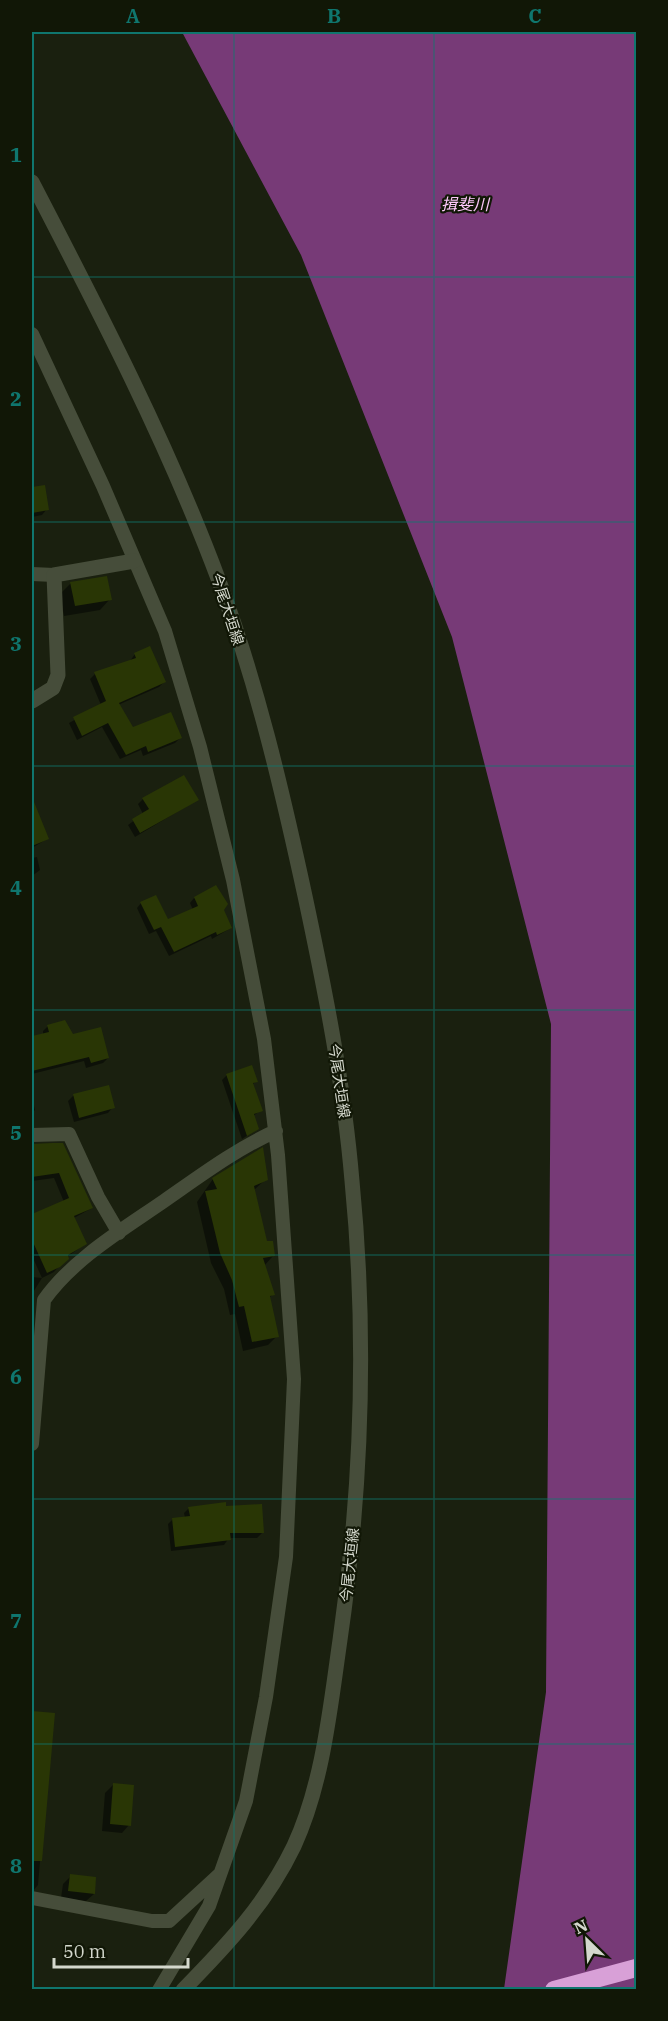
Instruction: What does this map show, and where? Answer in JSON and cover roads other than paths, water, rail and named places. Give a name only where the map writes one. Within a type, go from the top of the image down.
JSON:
[{"type":"highway","points":[[554,1989],[636,1968]]},
{"type":"main road","name":"今尾大垣線","points":[[32,182],[168,460],[220,584],[279,775],[320,969],[352,1179],[362,1366],[358,1491],[327,1729],[317,1776],[296,1840],[271,1891],[233,1938],[183,1989]]},
{"type":"main road","points":[[32,701],[53,688],[58,675],[54,575],[134,561]]},
{"type":"street","points":[[32,334],[103,486],[165,631],[200,747],[233,880],[264,1039],[276,1131],[294,1379],[286,1557],[266,1697],[246,1801],[209,1906],[159,1989]]},
{"type":"street","points":[[32,574],[54,575]]},
{"type":"street","points":[[32,1444],[34,1385],[44,1300],[55,1285],[118,1233],[247,1144],[276,1131]]},
{"type":"street","points":[[32,1135],[69,1134],[98,1197],[118,1233]]},
{"type":"street","points":[[32,1899],[152,1921],[169,1921],[222,1871]]},
{"type":"water","name":"揖斐川","points":[[182,32],[636,32],[636,1989],[504,1989],[546,1692],[551,1024],[452,637],[301,255]]}]
